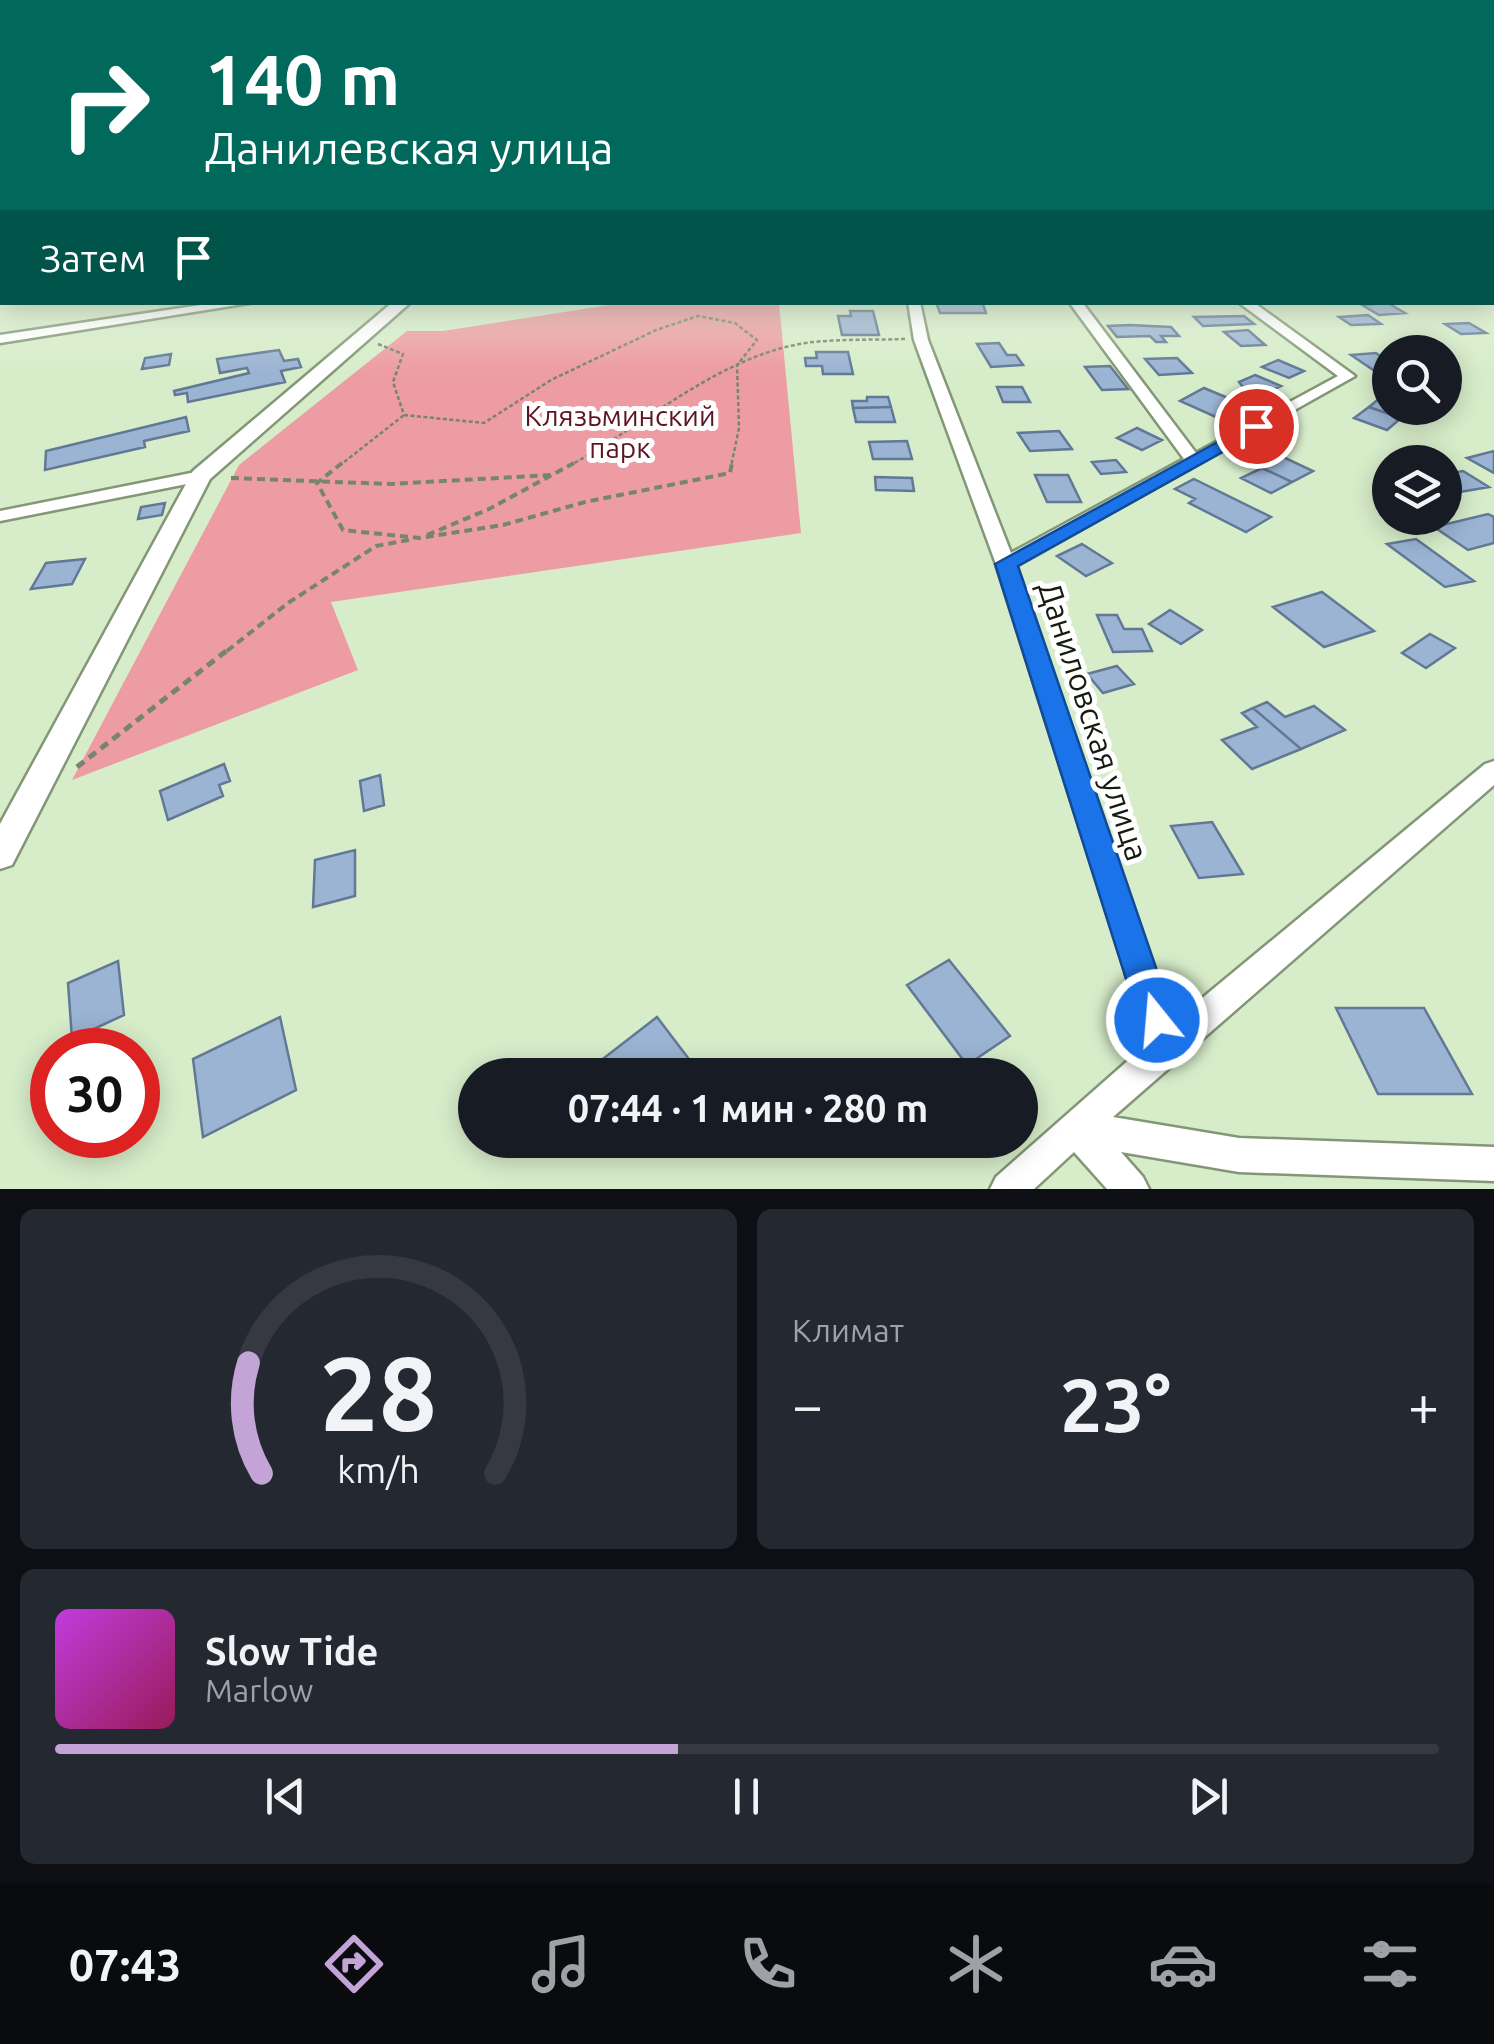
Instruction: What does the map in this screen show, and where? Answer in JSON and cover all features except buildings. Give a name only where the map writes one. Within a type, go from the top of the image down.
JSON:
[{"type":"street","points":[[0,339],[230,305]]},
{"type":"street","points":[[0,856],[201,476],[399,305]]},
{"type":"street","name":"Даниловская улица","points":[[915,305],[921,340],[1006,564],[1165,1048]]},
{"type":"street","points":[[1077,305],[1194,460]]},
{"type":"street","points":[[1006,564],[1348,376],[1248,305]]},
{"type":"street","points":[[0,516],[201,476]]},
{"type":"street","points":[[1008,1189],[1165,1048],[1494,772]]},
{"type":"street","points":[[1075,1128],[1240,1154],[1494,1164]]},
{"type":"street","points":[[1075,1128],[1131,1189]]},
{"type":"path","points":[[72,771],[288,603],[376,546],[503,525],[584,502],[730,472],[738,428],[737,365],[758,340],[734,323],[698,316],[656,330],[552,380],[484,423],[404,415],[316,483]]},
{"type":"path","points":[[364,339],[403,354],[393,382],[404,415]]},
{"type":"path","points":[[316,483],[343,530],[419,538],[489,509],[608,445],[656,408],[737,365],[810,342],[921,340]]},
{"type":"path","points":[[201,476],[316,483],[491,483],[554,474]]},
{"type":"green space","name":"Клязьминский парк","points":[[610,305],[779,305],[801,533],[331,602],[358,670],[72,780],[239,465],[407,331],[443,331]]},
{"type":"route","points":[[1157,1020],[1006,564],[1256,426]]}]
